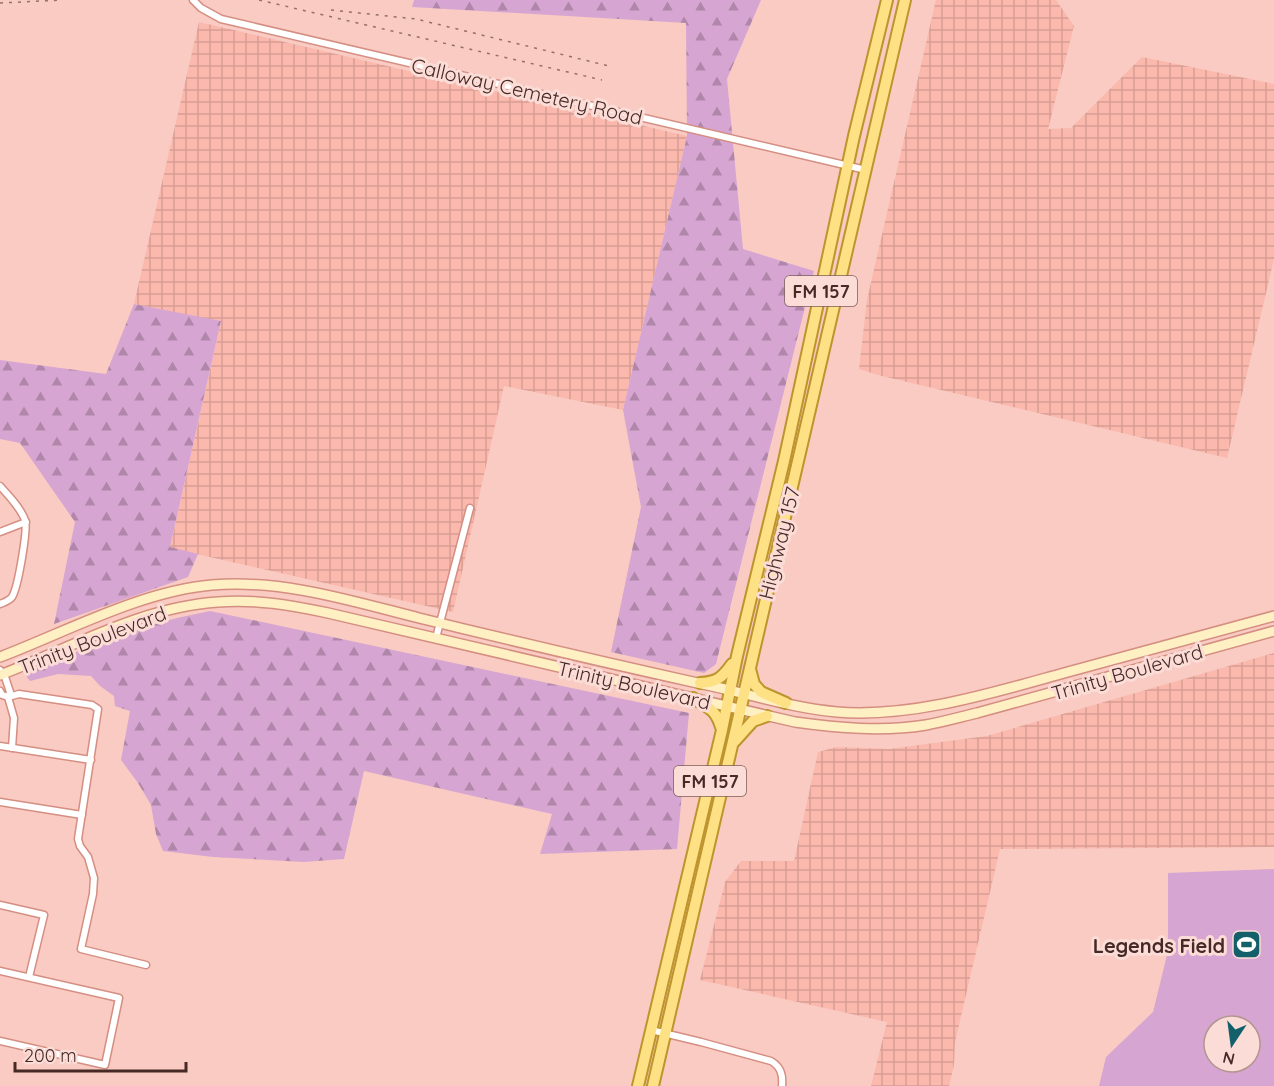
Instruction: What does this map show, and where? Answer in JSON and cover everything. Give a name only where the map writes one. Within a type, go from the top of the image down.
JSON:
[{"type":"main road","name":"Highway 157","points":[[638,1086],[782,470],[848,166],[887,0]]},
{"type":"main road","name":"Highway 157","points":[[653,1086],[905,0]]},
{"type":"main road","points":[[782,470],[796,474]]},
{"type":"main road","name":"Trinity Boulevard","points":[[0,657],[128,605],[161,595],[210,585],[273,585],[786,703],[838,712],[881,711],[925,708],[994,693],[1274,616]]},
{"type":"main road","name":"Trinity Boulevard","points":[[1,673],[122,624],[165,610],[231,601],[279,603],[767,716],[822,726],[887,729],[927,725],[1274,631]]},
{"type":"main road","points":[[1220,631],[1224,645]]},
{"type":"main road","points":[[700,683],[717,680],[726,673],[737,656]]},
{"type":"main road","points":[[595,676],[598,661]]},
{"type":"main road","points":[[749,667],[754,684],[761,692],[786,703]]},
{"type":"main road","points":[[1025,684],[1028,699]]},
{"type":"main road","points":[[693,698],[710,708],[717,716],[722,730]]},
{"type":"main road","points":[[733,743],[753,721],[767,716]]},
{"type":"street","name":"Calloway Cemetery Road","points":[[193,0],[201,8],[221,19],[866,170]]},
{"type":"street","points":[[0,486],[17,506],[26,522],[15,592],[10,600],[0,604]]},
{"type":"street","points":[[436,638],[470,508]]},
{"type":"street","points":[[0,532],[26,522]]},
{"type":"street","points":[[1,673],[10,692],[8,697],[14,718],[12,748]]},
{"type":"street","points":[[0,691],[2,695],[8,697],[19,694],[92,705],[98,709],[78,839],[88,857],[94,878],[93,894],[81,950],[146,965]]},
{"type":"street","points":[[0,746],[91,760]]},
{"type":"street","points":[[0,802],[82,815]]},
{"type":"street","points":[[0,905],[44,915],[29,977]]},
{"type":"street","points":[[0,971],[119,998],[105,1065],[0,1041]]},
{"type":"street","points":[[651,1030],[771,1061],[780,1070],[783,1078],[782,1086]]},
{"type":"shaded area","points":[[936,0],[1056,0],[1074,26],[1048,129],[1071,128],[1142,57],[1274,84],[1274,259],[1227,458],[859,369],[867,300]]},
{"type":"shaded area","points":[[199,22],[687,136],[623,410],[504,386],[453,612],[170,548],[221,322],[134,304]]},
{"type":"shaded area","points":[[1274,653],[1274,847],[1000,849],[955,1042],[954,1065],[949,1086],[871,1086],[887,1022],[700,980],[725,882],[741,861],[794,861],[818,752],[837,747],[889,749],[987,736]]},
{"type":"green space","points":[[414,0],[761,0],[727,79],[743,249],[814,271],[716,664],[704,673],[611,652],[641,507],[623,410],[687,136],[686,23],[412,7]]},
{"type":"green space","points":[[134,304],[221,321],[170,547],[198,554],[188,577],[54,624],[75,522],[20,443],[0,439],[0,360],[106,374]]},
{"type":"green space","points":[[210,611],[689,713],[677,849],[540,854],[552,814],[364,771],[344,859],[304,862],[213,857],[163,851],[156,834],[151,805],[121,760],[130,711],[115,706],[114,696],[91,676],[58,674],[30,681],[24,673],[123,633]]},
{"type":"green space","points":[[1274,869],[1274,1086],[1099,1086],[1106,1057],[1153,1012],[1168,951],[1168,873]]},
{"type":"railway","points":[[0,3],[62,0]]},
{"type":"railway","points":[[259,0],[602,80]]},
{"type":"railway","points":[[331,10],[416,19],[609,66]]},
{"type":"place","name":"Legends Field","points":[[1246,945]]}]
